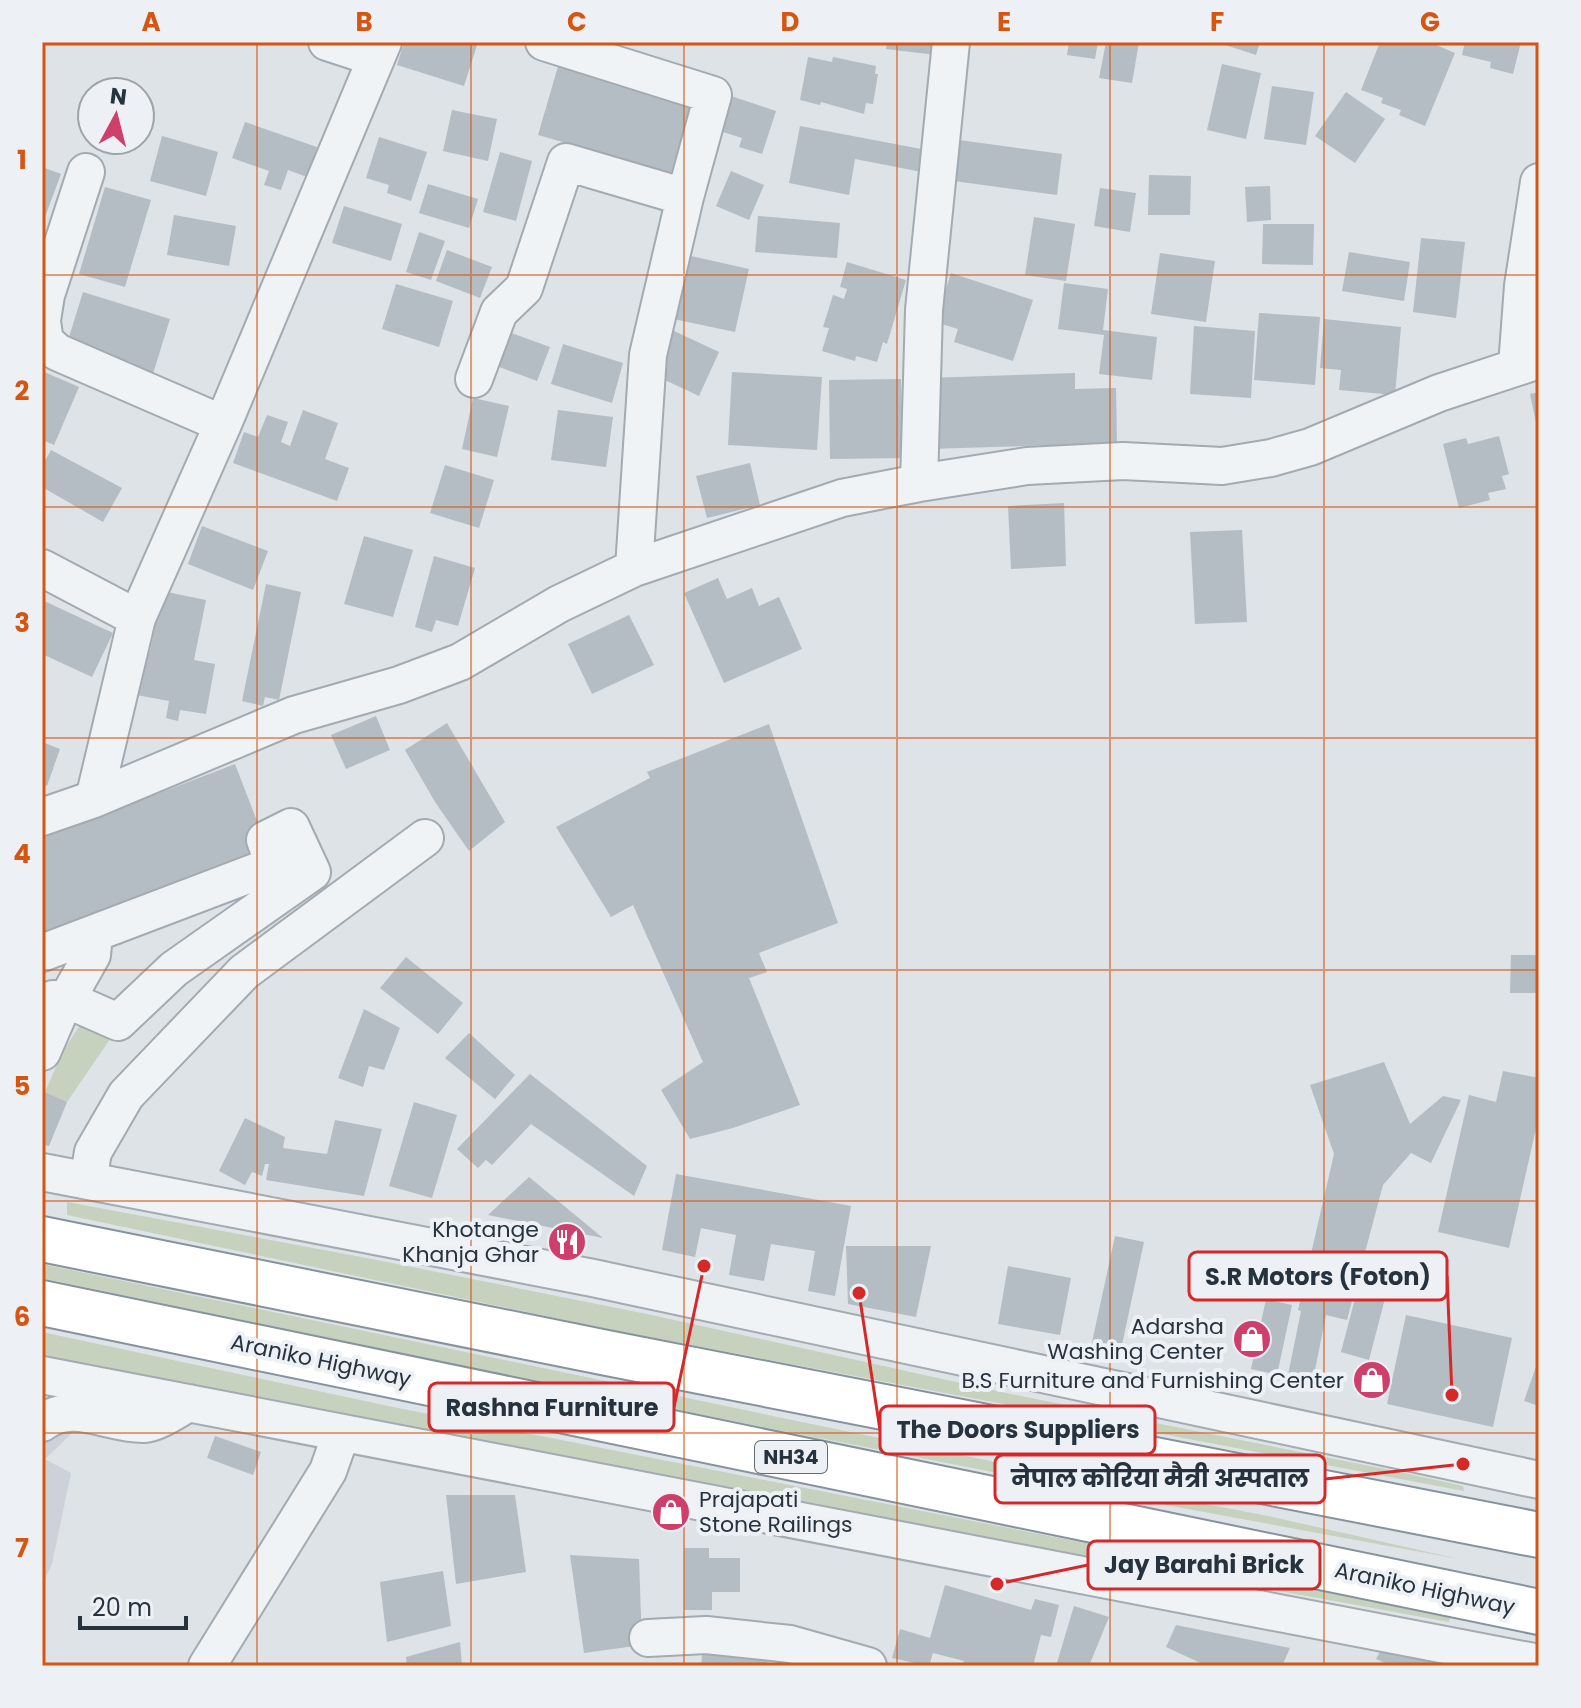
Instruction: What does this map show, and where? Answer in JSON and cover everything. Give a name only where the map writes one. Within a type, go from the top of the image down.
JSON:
[{"type":"highway","points":[[42,1239],[1539,1535]]},
{"type":"highway","name":"Araniko Highway","points":[[42,1303],[1539,1612]]},
{"type":"street","points":[[94,799],[137,618],[223,424],[379,50],[327,42]]},
{"type":"street","points":[[544,42],[713,95],[685,197],[648,355],[634,568]]},
{"type":"street","points":[[919,483],[924,310],[951,42]]},
{"type":"street","points":[[474,379],[499,312],[524,288],[566,162],[685,197]]},
{"type":"street","points":[[86,172],[46,295],[42,321],[45,341],[57,352],[223,424]]},
{"type":"street","points":[[42,817],[94,799],[294,715],[399,685],[460,662],[559,604],[634,568],[842,498],[1027,466],[1123,461],[1222,466],[1271,458],[1310,447],[1439,393],[1528,363],[1523,286],[1539,182]]},
{"type":"street","points":[[42,568],[137,618]]},
{"type":"street","points":[[42,953],[274,865],[265,840],[291,827],[312,872],[174,969],[118,1022],[55,1010]]},
{"type":"street","points":[[88,1181],[93,1152],[126,1095],[244,972],[425,838]]},
{"type":"street","points":[[42,1052],[55,1010],[92,955],[94,934]]},
{"type":"street","points":[[42,1172],[608,1281],[1539,1480]]},
{"type":"street","points":[[42,1375],[1536,1662]]},
{"type":"street","points":[[42,1423],[53,1415],[73,1412],[146,1424],[189,1403]]},
{"type":"street","points":[[207,1666],[328,1471],[341,1434]]},
{"type":"street","points":[[648,1638],[706,1635],[790,1644],[868,1666]]},
{"type":"shaded area","points":[[42,1397],[87,1405],[72,1433],[45,1459],[71,1473],[52,1564],[42,1586]]},
{"type":"green space","points":[[91,1008],[121,1023],[67,1102],[45,1092],[62,1053]]},
{"type":"green space","points":[[67,1202],[647,1314],[1006,1393],[1400,1472],[1463,1486],[1464,1491],[617,1331],[67,1215]]},
{"type":"green space","points":[[42,1264],[1268,1516],[1459,1559],[1090,1491],[544,1384],[42,1278]]},
{"type":"green space","points":[[42,1332],[393,1407],[1451,1615],[1449,1622],[989,1538],[948,1539],[873,1525],[847,1511],[814,1503],[759,1502],[42,1362]]},
{"type":"building","points":[[404,42],[478,42],[464,86],[397,65]]},
{"type":"building","points":[[887,42],[939,42],[937,55],[886,49]]},
{"type":"building","points":[[1069,42],[1098,42],[1095,59],[1067,55]]},
{"type":"building","points":[[1106,42],[1139,42],[1132,83],[1099,78]]},
{"type":"building","points":[[1216,42],[1260,42],[1256,55]]},
{"type":"building","points":[[1380,42],[1437,42],[1436,45],[1455,53],[1425,126],[1399,115],[1401,110],[1381,103],[1383,98],[1361,90]]},
{"type":"building","points":[[1465,42],[1521,42],[1513,74],[1490,68],[1491,62],[1462,55]]},
{"type":"building","points":[[808,57],[832,62],[833,57],[876,66],[875,74],[878,74],[873,104],[866,103],[864,114],[821,102],[820,105],[800,100]]},
{"type":"building","points":[[559,63],[702,104],[681,176],[538,135]]},
{"type":"building","points":[[1222,64],[1261,73],[1246,139],[1207,130]]},
{"type":"building","points":[[1272,86],[1314,92],[1306,145],[1264,139]]},
{"type":"building","points":[[1346,92],[1385,119],[1355,163],[1315,136]]},
{"type":"building","points":[[731,96],[776,111],[762,154],[739,147],[742,138],[720,131]]},
{"type":"building","points":[[452,110],[497,119],[488,161],[443,151]]},
{"type":"building","points":[[245,122],[317,147],[307,177],[288,170],[281,190],[264,185],[269,171],[232,158]]},
{"type":"building","points":[[800,126],[937,152],[932,174],[855,159],[849,195],[789,183]]},
{"type":"building","points":[[162,136],[218,152],[206,196],[150,181]]},
{"type":"building","points":[[379,137],[427,152],[411,201],[387,193],[389,185],[366,178]]},
{"type":"building","points":[[959,140],[1062,154],[1057,195],[954,181]]},
{"type":"building","points":[[500,152],[532,161],[516,221],[483,212]]},
{"type":"building","points":[[42,167],[61,174],[42,225]]},
{"type":"building","points":[[731,171],[764,185],[749,220],[716,206]]},
{"type":"building","points":[[1149,175],[1191,176],[1190,215],[1148,215]]},
{"type":"building","points":[[428,184],[478,199],[469,228],[419,213]]},
{"type":"building","points":[[1270,186],[1271,220],[1247,222],[1245,187]]},
{"type":"building","points":[[105,187],[151,200],[125,287],[79,274]]},
{"type":"building","points":[[1100,188],[1136,193],[1130,232],[1094,226]]},
{"type":"building","points":[[344,206],[402,224],[391,261],[332,243]]},
{"type":"building","points":[[174,215],[236,226],[229,266],[167,255]]},
{"type":"building","points":[[758,216],[840,223],[837,258],[755,252]]},
{"type":"building","points":[[1034,217],[1075,224],[1066,281],[1025,275]]},
{"type":"building","points":[[1263,224],[1314,224],[1313,265],[1262,264]]},
{"type":"building","points":[[419,232],[445,241],[431,280],[406,272]]},
{"type":"building","points":[[1421,238],[1465,242],[1456,318],[1413,312]]},
{"type":"building","points":[[447,250],[492,267],[480,298],[436,281]]},
{"type":"building","points":[[1349,252],[1410,262],[1404,301],[1342,291]]},
{"type":"building","points":[[678,253],[749,269],[735,332],[664,317]]},
{"type":"building","points":[[1160,253],[1215,261],[1206,322],[1151,314]]},
{"type":"building","points":[[847,262],[906,280],[887,344],[883,342],[877,362],[856,356],[855,361],[822,351],[829,328],[823,327],[833,295],[844,299],[847,289],[840,287]]},
{"type":"building","points":[[951,273],[1033,300],[1013,361],[954,342],[958,329],[935,322]]},
{"type":"building","points":[[1064,283],[1108,289],[1103,330],[1157,337],[1152,380],[1099,374],[1104,335],[1058,329]]},
{"type":"building","points":[[396,284],[453,301],[439,347],[382,329]]},
{"type":"building","points":[[83,292],[170,319],[152,377],[65,350]]},
{"type":"building","points":[[1259,313],[1320,317],[1315,385],[1254,380]]},
{"type":"building","points":[[1324,319],[1401,327],[1395,395],[1339,390],[1341,370],[1320,368]]},
{"type":"building","points":[[1194,326],[1255,331],[1251,398],[1190,394]]},
{"type":"building","points":[[495,327],[550,347],[537,381],[483,361]]},
{"type":"building","points":[[672,330],[719,352],[699,396],[652,374]]},
{"type":"building","points":[[563,344],[623,363],[612,403],[551,384]]},
{"type":"building","points":[[42,371],[79,387],[54,445],[42,440]]},
{"type":"building","points":[[732,372],[822,377],[817,450],[728,445]]},
{"type":"building","points":[[1075,373],[1075,389],[1116,388],[1117,443],[928,449],[926,378]]},
{"type":"building","points":[[901,379],[903,458],[830,459],[829,380]]},
{"type":"building","points":[[1539,392],[1539,432],[1538,432],[1530,394]]},
{"type":"building","points":[[473,398],[509,406],[497,457],[462,449]]},
{"type":"building","points":[[303,410],[338,423],[325,459],[349,468],[337,501],[233,463],[244,432],[258,437],[267,415],[288,422],[281,442],[290,446]]},
{"type":"building","points":[[558,410],[613,417],[606,467],[551,460]]},
{"type":"building","points":[[1499,436],[1509,474],[1502,476],[1506,489],[1488,493],[1490,500],[1459,508],[1443,444],[1466,438],[1468,444]]},
{"type":"building","points":[[51,450],[122,488],[103,522],[42,487],[42,466]]},
{"type":"building","points":[[750,463],[760,505],[707,518],[696,476]]},
{"type":"building","points":[[445,465],[494,480],[479,528],[430,513]]},
{"type":"building","points":[[1064,503],[1066,566],[1011,569],[1008,506]]},
{"type":"building","points":[[202,526],[268,551],[253,590],[188,564]]},
{"type":"building","points":[[1242,530],[1247,622],[1195,624],[1190,532]]},
{"type":"building","points":[[364,536],[413,550],[393,617],[344,604]]},
{"type":"building","points":[[434,556],[475,568],[458,626],[436,620],[432,632],[415,627]]},
{"type":"building","points":[[718,578],[727,599],[752,588],[759,606],[779,597],[802,649],[724,683],[684,593]]},
{"type":"building","points":[[266,584],[301,592],[279,700],[265,697],[263,706],[242,701]]},
{"type":"building","points":[[162,591],[206,600],[194,660],[215,664],[206,714],[180,710],[178,721],[166,718],[169,701],[131,694],[139,650],[150,651]]},
{"type":"building","points":[[42,600],[113,633],[92,677],[42,654]]},
{"type":"building","points":[[629,615],[654,665],[592,694],[568,644]]},
{"type":"building","points":[[376,716],[390,750],[346,769],[331,735]]},
{"type":"building","points":[[447,723],[505,822],[469,851],[435,802],[405,750]]},
{"type":"building","points":[[769,724],[838,923],[759,953],[767,972],[749,978],[800,1105],[690,1139],[661,1090],[703,1062],[633,905],[611,917],[556,827],[650,778],[647,772]]},
{"type":"building","points":[[42,742],[60,749],[47,786],[42,784]]},
{"type":"building","points":[[235,764],[274,865],[42,953],[42,838]]},
{"type":"building","points":[[1511,955],[1539,955],[1539,993],[1510,993]]},
{"type":"building","points":[[406,957],[463,1003],[438,1034],[380,988]]},
{"type":"building","points":[[364,1009],[400,1028],[384,1070],[369,1066],[363,1087],[338,1078]]},
{"type":"building","points":[[469,1033],[515,1075],[495,1099],[445,1058]]},
{"type":"building","points":[[1384,1062],[1410,1124],[1443,1096],[1461,1100],[1431,1163],[1411,1153],[1383,1185],[1347,1320],[1326,1315],[1313,1380],[1288,1375],[1301,1311],[1298,1310],[1334,1154],[1310,1085]]},
{"type":"building","points":[[1503,1071],[1539,1078],[1539,1115],[1509,1248],[1438,1232],[1469,1095],[1496,1102]]},
{"type":"building","points":[[530,1074],[647,1166],[634,1196],[531,1124],[492,1165],[486,1160],[478,1168],[457,1149]]},
{"type":"building","points":[[45,1092],[67,1102],[49,1146],[42,1145],[42,1099]]},
{"type":"building","points":[[414,1102],[457,1115],[432,1198],[389,1186]]},
{"type":"building","points":[[245,1118],[285,1137],[283,1148],[327,1154],[335,1120],[382,1129],[364,1196],[266,1180],[269,1164],[265,1164],[262,1176],[252,1172],[245,1185],[219,1171]]},
{"type":"building","points":[[676,1174],[851,1206],[835,1296],[808,1291],[815,1251],[771,1244],[764,1281],[729,1275],[736,1235],[701,1228],[695,1257],[662,1250]]},
{"type":"building","points":[[529,1177],[603,1238],[488,1215]]},
{"type":"building","points":[[1115,1236],[1144,1242],[1120,1354],[1091,1347]]},
{"type":"building","points":[[846,1246],[931,1246],[916,1317],[848,1304]]},
{"type":"building","points":[[1367,1253],[1395,1260],[1369,1360],[1341,1352]]},
{"type":"building","points":[[1008,1266],[1071,1278],[1060,1335],[998,1324]]},
{"type":"building","points":[[1266,1299],[1292,1305],[1277,1375],[1251,1369]]},
{"type":"building","points":[[1406,1315],[1512,1338],[1493,1427],[1387,1404]]},
{"type":"building","points":[[1539,1358],[1539,1406],[1524,1401]]},
{"type":"building","points":[[215,1436],[261,1452],[253,1475],[207,1458]]},
{"type":"building","points":[[446,1495],[515,1495],[526,1572],[456,1584]]},
{"type":"building","points":[[684,1548],[709,1548],[709,1558],[740,1558],[740,1592],[712,1592],[712,1610],[684,1610]]},
{"type":"building","points":[[570,1555],[639,1559],[642,1645],[584,1653]]},
{"type":"building","points":[[443,1571],[451,1626],[387,1642],[380,1582]]},
{"type":"building","points":[[945,1585],[1031,1610],[1035,1599],[1059,1605],[1051,1637],[1041,1635],[1033,1666],[963,1666],[964,1661],[933,1653],[929,1666],[892,1658],[900,1629],[930,1638]]},
{"type":"building","points":[[1074,1606],[1109,1617],[1089,1666],[1056,1666]]},
{"type":"building","points":[[1176,1625],[1290,1648],[1282,1666],[1207,1666],[1166,1647]]},
{"type":"building","points":[[460,1642],[462,1666],[407,1666],[406,1657]]},
{"type":"building","points":[[703,1644],[769,1650],[767,1666],[701,1666]]},
{"type":"building","points":[[1381,1650],[1462,1666],[1392,1666],[1376,1659]]},
{"type":"place","name":"Khotange Khanja Ghar","points":[[567,1242]]},
{"type":"place","name":"Rashna Furniture","points":[[704,1266]]},
{"type":"place","name":"The Doors Suppliers","points":[[859,1293]]},
{"type":"place","name":"Adarsha Washing Center","points":[[1252,1339]]},
{"type":"place","name":"B.S Furniture and Furnishing Center","points":[[1372,1380]]},
{"type":"place","name":"S.R Motors (Foton)","points":[[1452,1395]]},
{"type":"place","name":"नेपाल कोरिया मैत्री अस्पताल","points":[[1463,1464]]},
{"type":"place","name":"Prajapati Stone Railings","points":[[671,1512]]},
{"type":"place","name":"Jay Barahi Brick","points":[[997,1584]]}]
